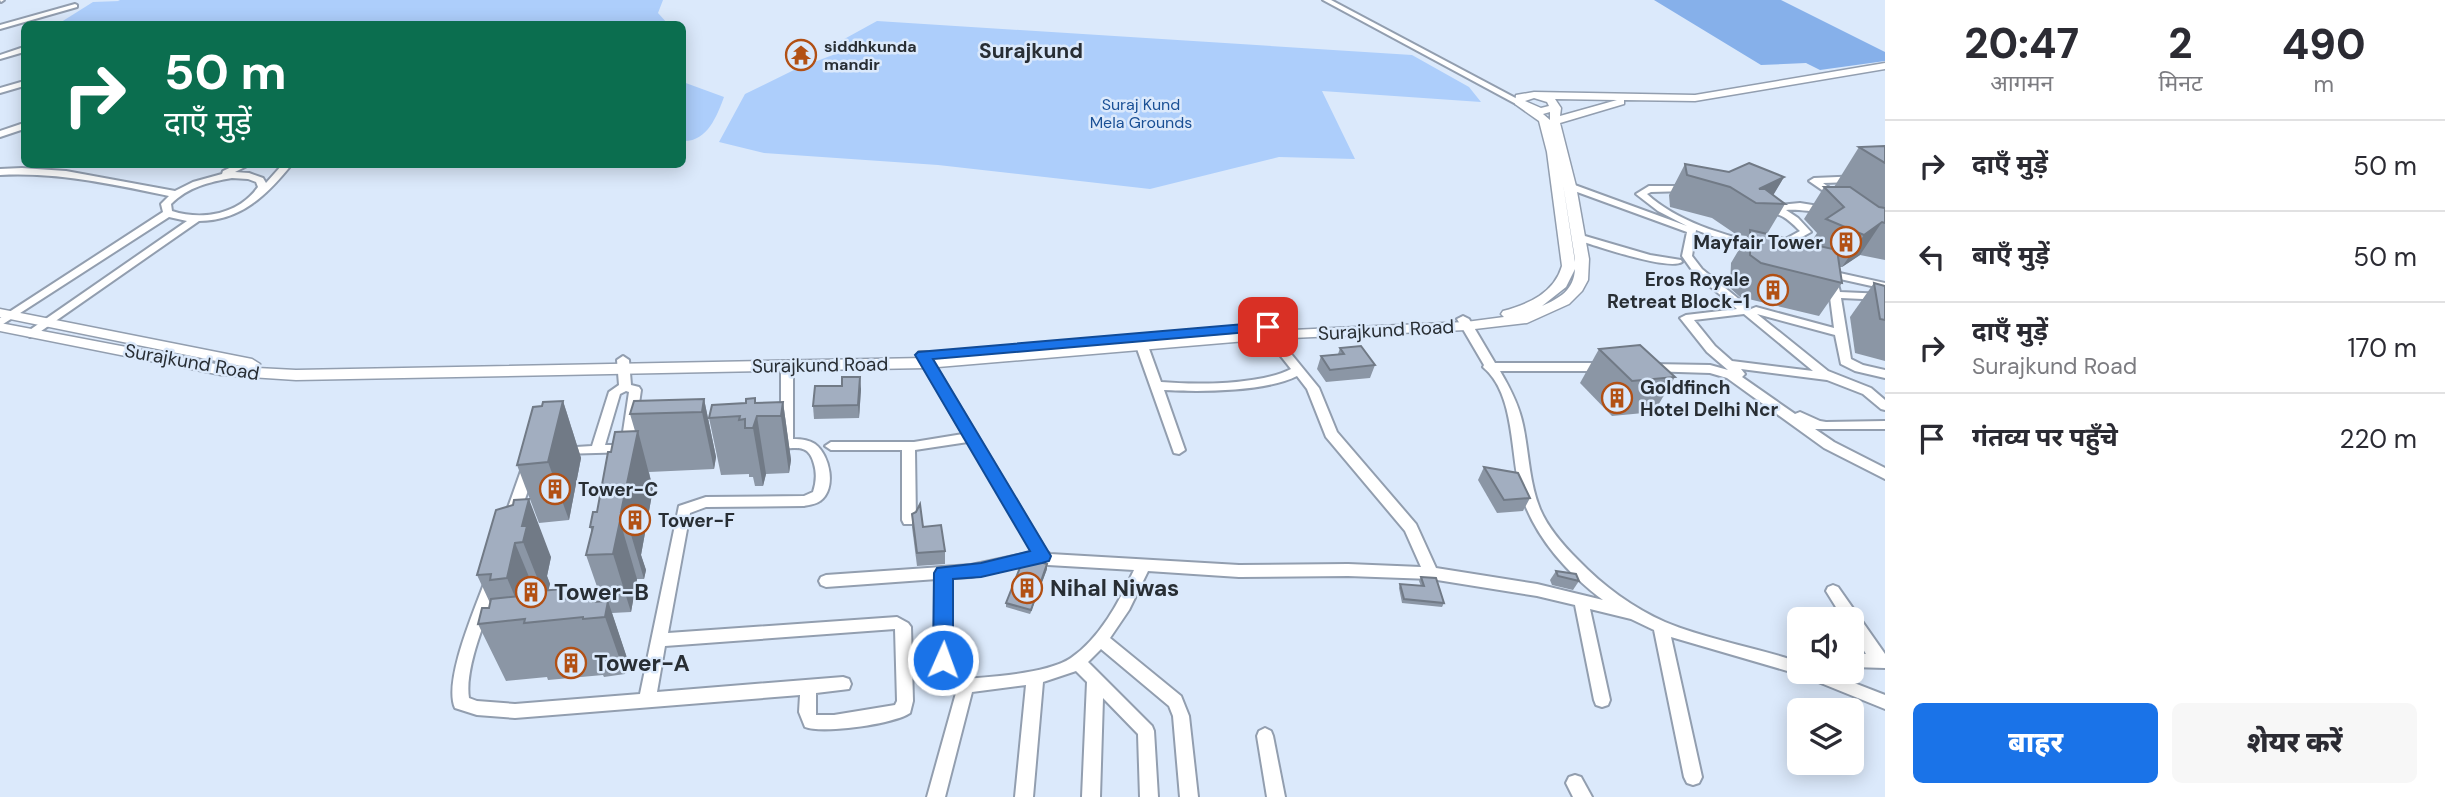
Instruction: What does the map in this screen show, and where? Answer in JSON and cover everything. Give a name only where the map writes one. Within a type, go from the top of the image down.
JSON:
[{"type":"main road","points":[[1527,100],[1695,98],[1885,68]]},
{"type":"main road","points":[[1527,100],[1551,100],[1555,113],[1622,102],[1677,103],[1716,100],[1885,68]]},
{"type":"main road","name":"Surajkund Road","points":[[3,320],[30,334],[221,370],[258,374],[924,359],[1527,319],[1564,302],[1581,280],[1578,237],[1564,184],[1544,120],[1527,100]]},
{"type":"main road","name":"Surajkund Road","points":[[924,359],[1291,325],[1464,323],[1509,314],[1531,306],[1552,293],[1567,275],[1569,266],[1564,184],[1555,113]]},
{"type":"main road","name":"Surajkund Road","points":[[3,320],[46,323],[266,365],[788,366],[813,361]]},
{"type":"street","points":[[66,0],[75,6]]},
{"type":"street","points":[[1326,0],[1468,76],[1527,100]]},
{"type":"street","points":[[51,21],[75,6]]},
{"type":"street","points":[[21,21],[75,6]]},
{"type":"street","points":[[0,27],[21,21]]},
{"type":"street","points":[[0,57],[21,51]]},
{"type":"street","points":[[0,91],[21,84]]},
{"type":"street","points":[[0,134],[21,126]]},
{"type":"street","points":[[47,171],[54,168]]},
{"type":"street","points":[[168,213],[166,204],[175,194],[237,168]]},
{"type":"street","points":[[168,213],[179,218],[196,219],[233,212],[259,196],[284,168]]},
{"type":"street","points":[[0,172],[47,171],[175,194]]},
{"type":"street","points":[[213,178],[249,176],[260,180],[263,187],[259,196]]},
{"type":"street","points":[[1760,218],[1778,209],[1804,205],[1847,211],[1814,181],[1885,178]]},
{"type":"street","points":[[1564,184],[1747,245],[1783,247],[1806,232],[1796,220],[1761,198]]},
{"type":"street","points":[[1694,188],[1649,189],[1642,194],[1689,226],[1765,258]]},
{"type":"street","points":[[3,320],[168,213]]},
{"type":"street","points":[[30,334],[196,219]]},
{"type":"street","points":[[1689,226],[1687,256],[1690,262],[1830,376],[1867,391],[1885,406]]},
{"type":"street","points":[[1578,237],[1649,258],[1677,262]]},
{"type":"street","points":[[1810,270],[1885,289]]},
{"type":"street","points":[[1833,282],[1845,361],[1858,368],[1885,374]]},
{"type":"street","points":[[1835,295],[1885,289]]},
{"type":"street","points":[[1840,333],[1750,310],[1686,318],[1728,365],[1761,391],[1816,425],[1885,425]]},
{"type":"street","points":[[1464,323],[1508,397],[1521,444],[1527,491],[1552,540],[1609,597],[1633,613],[1661,626],[1787,664]]},
{"type":"street","points":[[1270,335],[1313,388],[1331,435],[1410,528],[1432,573]]},
{"type":"street","points":[[1142,346],[1179,450]]},
{"type":"street","points":[[924,359],[1042,556],[1053,561],[1239,571],[1348,570],[1432,573],[1581,600],[1633,613]]},
{"type":"street","points":[[623,365],[625,387]]},
{"type":"street","points":[[1728,365],[1759,366],[1788,373],[1830,376]]},
{"type":"street","points":[[788,366],[788,444]]},
{"type":"street","points":[[1489,367],[1626,367],[1721,371],[1836,450],[1885,474]]},
{"type":"street","points":[[1156,386],[1178,388],[1287,378],[1298,370]]},
{"type":"street","points":[[509,526],[526,471],[534,458],[548,453],[633,448],[635,390],[625,387],[615,392],[597,449]]},
{"type":"street","points":[[831,446],[908,446],[970,437]]},
{"type":"street","points":[[646,700],[684,510],[706,502],[804,502],[820,492],[823,467],[816,451],[807,445],[761,445]]},
{"type":"street","points":[[908,446],[909,520]]},
{"type":"street","points":[[826,581],[981,570],[1042,556]]},
{"type":"street","points":[[944,573],[943,681],[950,687],[1035,676],[1077,662],[1100,639],[1130,595],[1143,565]]},
{"type":"street","points":[[496,566],[463,672],[458,695],[461,704],[515,711],[843,684]]},
{"type":"street","points":[[1833,591],[1883,661]]},
{"type":"street","points":[[1581,600],[1602,700]]},
{"type":"street","points":[[659,640],[897,623],[903,627],[905,701],[904,708],[898,712],[834,722],[811,722],[807,712],[808,686]]},
{"type":"street","points":[[1661,626],[1693,777]]},
{"type":"street","points":[[1100,639],[1175,701],[1181,716],[1189,797]]},
{"type":"street","points":[[1864,660],[1883,661]]},
{"type":"street","points":[[1077,662],[1146,731],[1149,797]]},
{"type":"street","points":[[1024,797],[1035,676]]},
{"type":"street","points":[[1091,797],[1095,680]]},
{"type":"street","points":[[1839,684],[1885,702]]},
{"type":"street","points":[[936,797],[966,685]]},
{"type":"street","points":[[1265,736],[1276,797]]},
{"type":"green space","points":[[118,0],[663,0],[658,13],[665,21],[63,21],[93,2],[120,1]]},
{"type":"green space","name":"Suraj Kund Mela Grounds","points":[[877,21],[1412,55],[1469,87],[1481,102],[1322,91],[1355,159],[1279,157],[1150,189],[938,165],[764,153],[719,142],[745,94],[796,69],[838,53],[837,43]]},
{"type":"green space","points":[[686,83],[724,97],[710,127],[705,133],[686,141]]},
{"type":"shaded area","points":[[1654,0],[1781,0],[1885,52],[1885,61],[1820,70],[1806,63],[1761,65]]},
{"type":"building","points":[[1885,146],[1885,163],[1859,147]]},
{"type":"building","points":[[1749,163],[1784,177],[1759,189],[1765,189],[1785,204],[1756,203],[1730,187],[1687,175],[1685,164],[1729,172]]},
{"type":"building","points":[[1824,187],[1850,187],[1879,207],[1885,208],[1885,223],[1882,222],[1864,235],[1826,219],[1844,207]]},
{"type":"building","points":[[1750,230],[1837,250],[1842,283],[1761,263],[1750,255]]},
{"type":"building","points":[[1874,283],[1885,286],[1885,320],[1880,319]]},
{"type":"building","points":[[1640,345],[1675,377],[1632,381],[1599,349]]},
{"type":"building","points":[[1361,346],[1375,365],[1330,370],[1321,356],[1344,354],[1340,348]]},
{"type":"building","points":[[842,377],[860,377],[858,405],[813,406],[815,386],[842,386]]},
{"type":"building","points":[[755,398],[755,403],[783,402],[781,416],[757,416],[753,428],[745,428],[745,419],[739,420],[740,416],[709,418],[712,405],[746,403],[746,399]]},
{"type":"building","points":[[704,399],[702,412],[630,414],[634,401]]},
{"type":"building","points":[[563,401],[548,462],[517,465],[533,407],[542,406],[543,402]]},
{"type":"building","points":[[638,431],[621,512],[629,512],[627,521],[620,521],[613,554],[586,555],[593,527],[590,527],[593,512],[597,512],[608,452],[611,452],[615,432]]},
{"type":"building","points":[[1484,467],[1518,473],[1530,498],[1504,500]]},
{"type":"building","points":[[529,499],[522,526],[527,526],[523,542],[515,543],[507,578],[490,580],[491,574],[477,575],[496,510],[513,505],[514,500]]},
{"type":"building","points":[[920,504],[923,527],[941,525],[945,551],[917,553],[912,514]]},
{"type":"building","name":"Nihal Niwas","points":[[1036,561],[1047,564],[1031,610],[1006,603],[1021,565]]},
{"type":"building","points":[[1556,571],[1576,574],[1579,581],[1558,576]]},
{"type":"building","points":[[1421,577],[1436,578],[1444,603],[1404,599],[1400,584],[1424,586]]},
{"type":"building","points":[[562,589],[561,595],[594,592],[593,602],[608,601],[605,617],[524,623],[525,619],[478,624],[482,608],[489,608],[491,599]]},
{"type":"place","name":"siddhkunda mandir","points":[[801,55]]},
{"type":"place","name":"Mayfair Tower","points":[[1846,242]]},
{"type":"place","name":"Eros Royale Retreat Block-1","points":[[1773,290]]},
{"type":"place","name":"Goldfinch Hotel Delhi Ncr","points":[[1617,398]]},
{"type":"place","name":"Tower-C","points":[[555,489]]},
{"type":"place","name":"Tower-F","points":[[635,520]]},
{"type":"place","name":"Nihal Niwas","points":[[1027,588]]},
{"type":"place","name":"Tower-B","points":[[531,592]]},
{"type":"place","name":"Tower-A","points":[[571,663]]},
{"type":"district","name":"Surajkund","points":[[1031,51]]},
{"type":"route","points":[[943,660],[944,573],[981,570],[1042,556],[923,355],[1268,327]]}]
